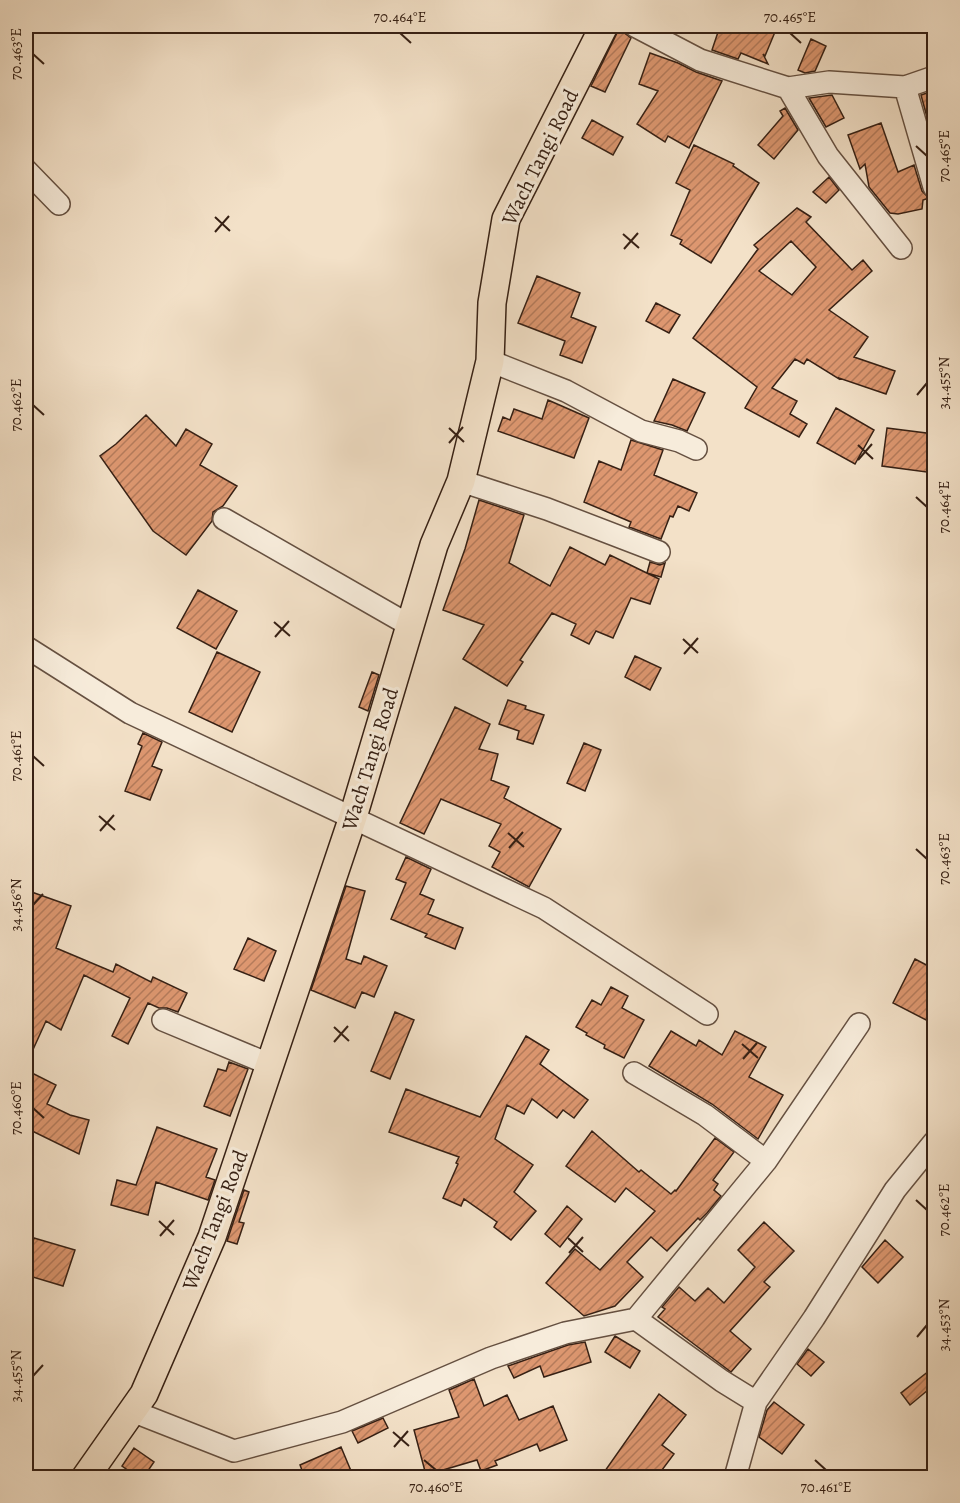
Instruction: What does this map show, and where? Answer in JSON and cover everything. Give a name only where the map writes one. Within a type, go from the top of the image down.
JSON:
[{"type":"main road","name":"Wach Tangi Road","points":[[85,1478],[144,1394],[212,1238],[353,817],[434,545],[461,481],[490,361],[492,303],[506,219],[604,26]]},
{"type":"street","points":[[635,26],[700,60],[788,88],[829,82],[905,87],[934,77]]},
{"type":"street","points":[[905,87],[934,187]]},
{"type":"street","points":[[788,88],[828,156],[902,248]]},
{"type":"street","points":[[26,170],[59,204]]},
{"type":"street","points":[[490,361],[566,391],[641,431],[679,441],[696,449]]},
{"type":"street","points":[[461,481],[548,509],[659,552]]},
{"type":"street","points":[[224,519],[410,625]]},
{"type":"street","points":[[26,647],[130,713],[544,908],[706,1014]]},
{"type":"street","points":[[163,1020],[270,1065]]},
{"type":"street","points":[[132,1411],[234,1451],[342,1422],[491,1358],[565,1333],[636,1318],[766,1161],[859,1024]]},
{"type":"street","points":[[634,1072],[705,1115],[766,1161]]},
{"type":"street","points":[[733,1478],[756,1401],[814,1318],[896,1190],[934,1142]]},
{"type":"street","points":[[636,1318],[722,1381],[756,1401]]},
{"type":"building","points":[[724,26],[760,26],[775,32],[765,56],[763,54],[768,64],[741,53],[738,59],[712,50],[719,29],[721,30]]},
{"type":"building","points":[[619,29],[631,38],[605,92],[591,86]]},
{"type":"building","points":[[811,39],[826,46],[815,71],[805,73],[798,70]]},
{"type":"building","points":[[650,53],[722,81],[689,148],[668,136],[665,142],[637,124],[658,91],[639,84]]},
{"type":"building","points":[[933,91],[934,97],[934,143],[921,95]]},
{"type":"building","points":[[832,95],[844,118],[826,127],[809,98]]},
{"type":"building","points":[[785,108],[798,130],[774,159],[758,145],[783,116],[780,111]]},
{"type":"building","points":[[592,120],[623,137],[613,155],[582,138]]},
{"type":"building","points":[[881,123],[898,172],[914,165],[922,191],[929,198],[923,200],[922,209],[898,214],[890,213],[869,187],[865,164],[860,169],[848,135]]},
{"type":"building","points":[[694,145],[734,164],[733,166],[759,183],[711,263],[680,244],[682,240],[671,235],[690,190],[676,183]]},
{"type":"building","points":[[829,177],[839,190],[826,203],[813,192]]},
{"type":"building","points":[[797,208],[811,217],[806,222],[852,270],[863,260],[872,271],[829,310],[868,337],[854,357],[895,371],[886,394],[839,379],[807,359],[804,364],[795,359],[772,388],[797,401],[790,414],[807,424],[799,437],[745,408],[757,387],[693,338],[758,249],[754,245]],"holes":[[[791,241],[816,267],[792,295],[759,271]]]},
{"type":"building","points":[[537,276],[580,293],[571,317],[596,327],[582,363],[560,355],[565,341],[518,323]]},
{"type":"building","points":[[656,303],[680,315],[669,333],[646,321]]},
{"type":"building","points":[[673,379],[705,393],[687,431],[654,421]]},
{"type":"building","points":[[548,400],[589,418],[574,458],[498,431],[503,417],[510,420],[514,409],[542,419]]},
{"type":"building","points":[[836,408],[874,430],[855,464],[817,443]]},
{"type":"building","points":[[146,415],[176,446],[186,429],[212,444],[200,465],[237,486],[223,506],[213,512],[212,521],[186,555],[153,531],[100,456]]},
{"type":"building","points":[[887,428],[934,434],[934,473],[882,466]]},
{"type":"building","points":[[631,440],[663,450],[654,475],[697,493],[689,511],[678,506],[673,517],[670,516],[661,539],[629,527],[631,522],[584,502],[599,461],[621,470]]},
{"type":"building","points":[[479,500],[524,515],[509,563],[550,586],[570,547],[605,565],[610,555],[659,579],[650,604],[631,598],[613,638],[596,631],[589,644],[571,635],[576,624],[552,613],[520,660],[523,662],[507,686],[463,659],[484,625],[443,610],[465,549]]},
{"type":"building","points":[[650,562],[660,565],[665,563],[661,577],[647,573]]},
{"type":"building","points":[[198,590],[237,611],[216,649],[177,628]]},
{"type":"building","points":[[217,652],[260,672],[232,732],[189,712]]},
{"type":"building","points":[[635,656],[661,668],[650,690],[625,677]]},
{"type":"building","points":[[372,672],[379,675],[368,711],[359,707]]},
{"type":"building","points":[[508,700],[544,715],[533,744],[517,739],[519,731],[499,724]]},
{"type":"building","points":[[455,707],[490,724],[479,749],[498,754],[491,780],[509,787],[504,798],[561,829],[529,887],[492,867],[500,852],[489,846],[501,824],[441,799],[424,834],[400,823]]},
{"type":"building","points":[[143,733],[162,742],[152,766],[162,770],[150,800],[125,791],[142,746],[138,744]]},
{"type":"building","points":[[584,743],[601,750],[585,791],[567,783]]},
{"type":"building","points":[[406,857],[431,869],[420,894],[434,900],[428,914],[463,928],[455,949],[425,937],[427,934],[391,919],[406,883],[396,879]]},
{"type":"building","points":[[346,886],[365,891],[346,959],[361,964],[364,956],[387,966],[374,997],[362,992],[355,1008],[311,990]]},
{"type":"building","points":[[26,890],[71,906],[56,948],[113,972],[116,964],[151,982],[153,977],[187,993],[178,1012],[148,1003],[128,1044],[112,1036],[130,998],[84,975],[61,1030],[46,1021],[26,1065]]},
{"type":"building","points":[[248,938],[276,951],[264,981],[234,969]]},
{"type":"building","points":[[915,959],[934,969],[934,1024],[893,1003]]},
{"type":"building","points":[[611,987],[628,996],[622,1008],[644,1020],[624,1058],[604,1048],[605,1045],[576,1027],[592,1000],[601,1005]]},
{"type":"building","points":[[395,1012],[414,1020],[390,1079],[371,1071]]},
{"type":"building","points":[[671,1031],[696,1046],[699,1040],[722,1055],[735,1031],[766,1047],[749,1077],[783,1095],[758,1139],[712,1104],[649,1066]]},
{"type":"building","points":[[526,1036],[549,1050],[540,1064],[588,1100],[574,1118],[563,1110],[557,1118],[532,1099],[524,1114],[507,1105],[495,1139],[533,1165],[514,1192],[536,1211],[511,1240],[494,1227],[497,1222],[464,1199],[461,1206],[443,1198],[459,1157],[389,1132],[406,1089],[480,1117]]},
{"type":"building","points":[[229,1062],[248,1069],[230,1116],[204,1106],[218,1069],[226,1071]]},
{"type":"building","points":[[26,1070],[56,1085],[47,1104],[70,1115],[89,1120],[79,1154],[26,1128]]},
{"type":"building","points":[[157,1127],[217,1149],[206,1177],[215,1180],[208,1200],[156,1182],[148,1215],[111,1205],[117,1180],[136,1185]]},
{"type":"building","points":[[592,1131],[639,1172],[641,1170],[671,1194],[676,1191],[715,1138],[734,1152],[713,1180],[718,1184],[714,1190],[721,1196],[707,1213],[700,1220],[698,1218],[667,1251],[651,1237],[627,1262],[643,1277],[615,1306],[584,1316],[546,1283],[575,1249],[600,1270],[655,1211],[626,1188],[615,1202],[566,1166]]},
{"type":"building","points":[[244,1190],[249,1192],[239,1222],[244,1223],[237,1244],[227,1241]]},
{"type":"building","points":[[567,1206],[582,1219],[560,1247],[545,1234]]},
{"type":"building","points":[[764,1222],[794,1251],[764,1282],[770,1287],[730,1331],[751,1349],[731,1372],[658,1317],[665,1309],[662,1307],[679,1287],[695,1301],[708,1288],[724,1303],[755,1267],[738,1250]]},
{"type":"building","points":[[34,1238],[75,1250],[63,1286],[26,1275],[26,1265]]},
{"type":"building","points":[[885,1240],[903,1257],[878,1283],[862,1267]]},
{"type":"building","points":[[615,1336],[640,1351],[630,1368],[605,1352]]},
{"type":"building","points":[[585,1342],[591,1362],[544,1377],[540,1366],[514,1378],[508,1366],[568,1345]]},
{"type":"building","points":[[808,1349],[824,1362],[811,1376],[797,1364]]},
{"type":"building","points":[[934,1367],[934,1385],[910,1405],[901,1393]]},
{"type":"building","points":[[474,1379],[484,1406],[507,1395],[519,1420],[553,1406],[567,1440],[540,1451],[537,1444],[495,1461],[497,1465],[481,1471],[477,1460],[426,1475],[414,1430],[459,1417],[449,1390]]},
{"type":"building","points":[[659,1394],[686,1415],[662,1445],[674,1454],[656,1478],[600,1478]]},
{"type":"building","points":[[774,1402],[804,1425],[782,1454],[759,1437],[767,1410]]},
{"type":"building","points":[[383,1418],[388,1428],[358,1443],[352,1431]]},
{"type":"building","points":[[341,1447],[354,1478],[305,1478],[300,1465]]},
{"type":"building","points":[[134,1448],[154,1462],[143,1478],[139,1478],[122,1466]]}]
